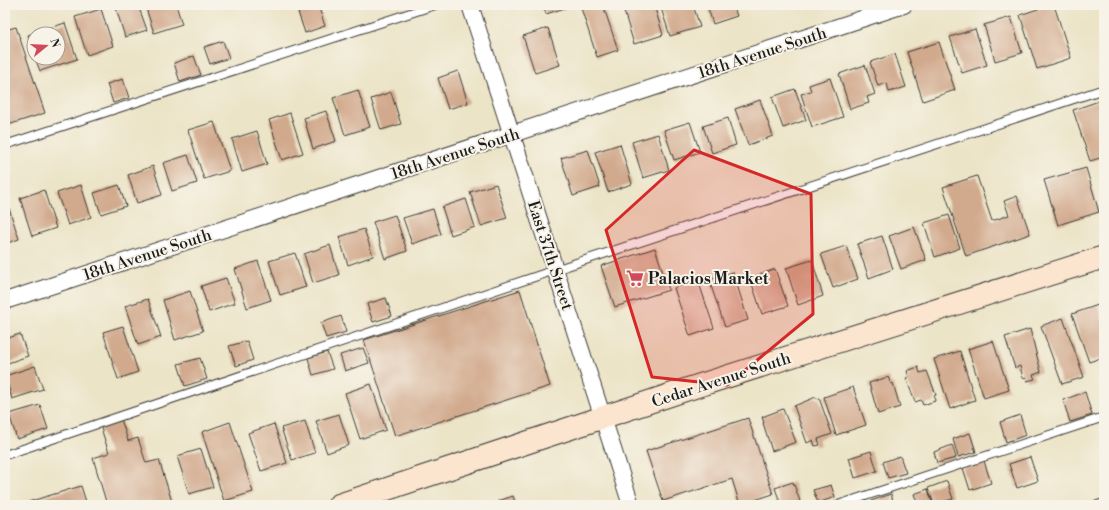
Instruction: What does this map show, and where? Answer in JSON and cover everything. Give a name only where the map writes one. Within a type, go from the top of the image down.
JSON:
[{"type":"main road","name":"Cedar Avenue South","points":[[340,505],[688,389],[1104,256]]},
{"type":"street","name":"East 37th Street","points":[[470,5],[631,505]]},
{"type":"street","name":"18th Avenue South","points":[[5,301],[904,5]]},
{"type":"lane","points":[[5,145],[435,5]]},
{"type":"lane","points":[[5,455],[556,270],[1104,89]]},
{"type":"lane","points":[[838,505],[1104,417]]},
{"type":"highlighted area","points":[[694,150],[811,194],[813,314],[727,385],[652,377],[606,230]]},
{"type":"building","points":[[115,5],[138,5],[147,30],[125,37]]},
{"type":"building","points":[[145,5],[176,5],[182,24],[154,33]]},
{"type":"building","points":[[318,5],[325,26],[305,33],[298,12]]},
{"type":"building","points":[[543,5],[567,5],[568,7],[546,14]]},
{"type":"building","points":[[590,5],[603,5],[618,50],[597,57],[581,8]]},
{"type":"building","points":[[622,5],[654,5],[663,35],[634,44]]},
{"type":"building","points":[[660,5],[693,5],[700,27],[670,36]]},
{"type":"building","points":[[707,5],[733,5],[737,16],[713,24]]},
{"type":"building","points":[[1054,5],[1071,58],[1037,69],[1020,15]]},
{"type":"building","points":[[101,9],[113,46],[87,55],[75,17]]},
{"type":"building","points":[[1011,17],[1022,53],[995,61],[984,25]]},
{"type":"building","points":[[65,23],[66,26],[56,26]]},
{"type":"building","points":[[66,26],[77,59],[66,63]]},
{"type":"building","points":[[16,27],[26,57],[26,66],[29,66],[45,113],[5,126],[5,30]]},
{"type":"building","points":[[548,28],[560,65],[535,73],[523,36]]},
{"type":"building","points":[[975,29],[987,65],[962,73],[950,37]]},
{"type":"building","points":[[223,41],[229,58],[210,64],[204,47]]},
{"type":"building","points":[[939,42],[955,90],[923,101],[907,52]]},
{"type":"building","points":[[895,54],[906,87],[889,92],[887,83],[878,86],[870,62]]},
{"type":"building","points":[[194,56],[201,75],[180,82],[174,63]]},
{"type":"building","points":[[865,65],[875,94],[867,97],[869,103],[850,109],[839,74]]},
{"type":"building","points":[[38,66],[55,66],[40,71]]},
{"type":"building","points":[[458,71],[468,103],[448,109],[438,78]]},
{"type":"building","points":[[830,78],[843,117],[812,127],[801,94],[811,91],[809,85]]},
{"type":"building","points":[[123,79],[129,98],[113,103],[107,84]]},
{"type":"building","points":[[795,89],[806,120],[783,128],[772,97]]},
{"type":"building","points":[[358,90],[370,127],[345,135],[333,98]]},
{"type":"building","points":[[391,92],[401,124],[381,130],[371,99]]},
{"type":"building","points":[[760,100],[773,136],[748,145],[735,109]]},
{"type":"building","points":[[1099,101],[1104,115],[1104,157],[1090,161],[1073,110]]},
{"type":"building","points":[[326,111],[336,141],[313,149],[304,118]]},
{"type":"building","points":[[290,113],[303,153],[282,160],[269,120]]},
{"type":"building","points":[[728,118],[736,145],[712,153],[703,126]]},
{"type":"building","points":[[214,122],[230,171],[204,179],[188,130]]},
{"type":"building","points":[[690,122],[700,152],[674,160],[664,130]]},
{"type":"building","points":[[257,131],[267,164],[242,172],[232,139]]},
{"type":"building","points":[[658,134],[669,170],[643,178],[632,142]]},
{"type":"building","points":[[620,144],[632,184],[608,192],[595,152]]},
{"type":"building","points":[[588,150],[600,187],[573,196],[561,158]]},
{"type":"building","points":[[188,155],[197,183],[172,191],[163,163]]},
{"type":"building","points":[[153,166],[162,195],[137,203],[128,175]]},
{"type":"building","points":[[1086,168],[1099,212],[1058,225],[1044,180]]},
{"type":"building","points":[[977,176],[992,221],[1009,215],[1004,201],[1017,196],[1030,234],[966,256],[943,187]]},
{"type":"building","points":[[496,184],[507,218],[481,226],[470,192]]},
{"type":"building","points":[[81,185],[91,217],[68,225],[57,193]]},
{"type":"building","points":[[119,185],[126,206],[101,214],[94,193]]},
{"type":"building","points":[[44,190],[56,228],[32,236],[20,198]]},
{"type":"building","points":[[5,196],[19,239],[5,244]]},
{"type":"building","points":[[466,199],[475,227],[451,235],[442,207]]},
{"type":"building","points":[[433,209],[441,234],[412,244],[403,218]]},
{"type":"building","points":[[395,215],[407,251],[385,259],[373,222]]},
{"type":"building","points":[[949,215],[960,248],[935,257],[924,223]]},
{"type":"building","points":[[914,227],[926,260],[901,269],[889,236]]},
{"type":"building","points":[[364,229],[373,256],[348,265],[339,237]]},
{"type":"building","points":[[882,236],[893,269],[869,278],[857,244]]},
{"type":"building","points":[[330,245],[339,275],[313,283],[304,254]]},
{"type":"building","points":[[846,246],[858,279],[833,288],[821,254]]},
{"type":"building","name":"Palacios Market","points":[[655,248],[669,290],[615,307],[601,266]]},
{"type":"building","points":[[295,253],[306,287],[280,295],[269,261]]},
{"type":"building","points":[[812,260],[823,296],[798,305],[786,268]]},
{"type":"building","points":[[258,261],[271,300],[247,308],[235,269]]},
{"type":"building","points":[[775,269],[788,306],[762,314],[750,278]]},
{"type":"building","points":[[733,272],[748,320],[725,327],[709,280]]},
{"type":"building","points":[[226,278],[235,303],[209,312],[201,286]]},
{"type":"building","points":[[698,280],[714,328],[690,336],[674,288]]},
{"type":"building","points":[[520,290],[550,386],[395,436],[364,340]]},
{"type":"building","points":[[190,291],[203,331],[175,340],[163,300]]},
{"type":"building","points":[[386,298],[392,316],[373,322],[367,304]]},
{"type":"building","points":[[148,299],[161,337],[138,345],[125,306]]},
{"type":"building","points":[[1098,305],[1104,323],[1104,357],[1089,362],[1072,314]]},
{"type":"building","points":[[341,316],[346,332],[326,338],[321,323]]},
{"type":"building","points":[[1063,318],[1084,377],[1062,384],[1041,326]]},
{"type":"building","points":[[123,326],[138,372],[118,379],[103,332]]},
{"type":"building","points":[[1030,329],[1041,372],[1033,375],[1035,379],[1027,381],[1026,377],[1023,378],[1020,366],[1015,368],[1005,337]]},
{"type":"building","points":[[20,334],[28,356],[5,364],[5,339]]},
{"type":"building","points":[[247,341],[253,360],[236,366],[229,346]]},
{"type":"building","points":[[993,341],[1009,390],[984,398],[968,349]]},
{"type":"building","points":[[363,348],[369,363],[345,371],[340,355]]},
{"type":"building","points":[[960,351],[975,400],[950,409],[934,359]]},
{"type":"building","points":[[327,352],[333,369],[313,375],[308,358]]},
{"type":"building","points":[[200,358],[207,379],[185,386],[178,364]]},
{"type":"building","points":[[35,366],[43,389],[12,399],[5,376]]},
{"type":"building","points":[[918,367],[920,373],[927,371],[936,395],[934,396],[935,401],[923,405],[921,400],[915,402],[906,378],[909,377],[907,371]]},
{"type":"building","points":[[888,377],[891,384],[893,383],[900,407],[878,414],[869,383]]},
{"type":"building","points":[[371,384],[386,430],[360,439],[345,393]]},
{"type":"building","points":[[853,387],[866,425],[836,435],[824,397]]},
{"type":"building","points":[[1085,392],[1092,415],[1070,422],[1063,400]]},
{"type":"building","points":[[816,397],[817,399],[819,398],[832,434],[818,439],[820,445],[815,446],[813,440],[807,443],[794,406]]},
{"type":"building","points":[[40,405],[48,429],[17,439],[9,414]]},
{"type":"building","points":[[783,409],[796,442],[772,451],[762,417]]},
{"type":"building","points":[[339,414],[349,445],[327,453],[316,421]]},
{"type":"building","points":[[1020,415],[1026,435],[1006,442],[1000,422]]},
{"type":"building","points":[[748,418],[773,494],[740,505],[732,479],[663,501],[646,451]]},
{"type":"building","points":[[121,419],[128,441],[138,438],[146,463],[159,460],[173,505],[107,505],[93,458],[109,453],[100,425]]},
{"type":"building","points":[[305,421],[315,453],[292,460],[281,428]]},
{"type":"building","points":[[230,422],[253,492],[224,501],[202,432]]},
{"type":"building","points":[[274,424],[287,463],[261,471],[248,433]]},
{"type":"building","points":[[970,433],[976,452],[958,457],[953,439]]},
{"type":"building","points":[[952,445],[956,458],[937,463],[934,452]]},
{"type":"building","points":[[201,449],[213,487],[189,494],[177,456]]},
{"type":"building","points":[[871,451],[877,471],[855,478],[849,458]]},
{"type":"building","points":[[900,456],[906,473],[888,478],[883,462]]},
{"type":"building","points":[[1030,457],[1038,481],[1017,488],[1009,464]]},
{"type":"building","points":[[984,461],[991,483],[970,490],[963,468]]},
{"type":"building","points":[[947,481],[953,499],[934,505],[928,488]]},
{"type":"building","points":[[793,482],[800,501],[788,505],[781,505],[775,488]]},
{"type":"building","points":[[831,485],[835,497],[818,503],[813,490]]},
{"type":"building","points":[[81,486],[87,505],[29,505],[28,502]]},
{"type":"building","points":[[928,489],[933,505],[918,505],[914,494]]},
{"type":"building","points":[[891,494],[894,505],[873,505],[871,501]]},
{"type":"building","points":[[513,496],[516,505],[500,505],[498,501]]},
{"type":"building","points":[[1104,498],[1104,505],[1087,504]]},
{"type":"place","name":"Palacios Market","points":[[635,278]]}]
